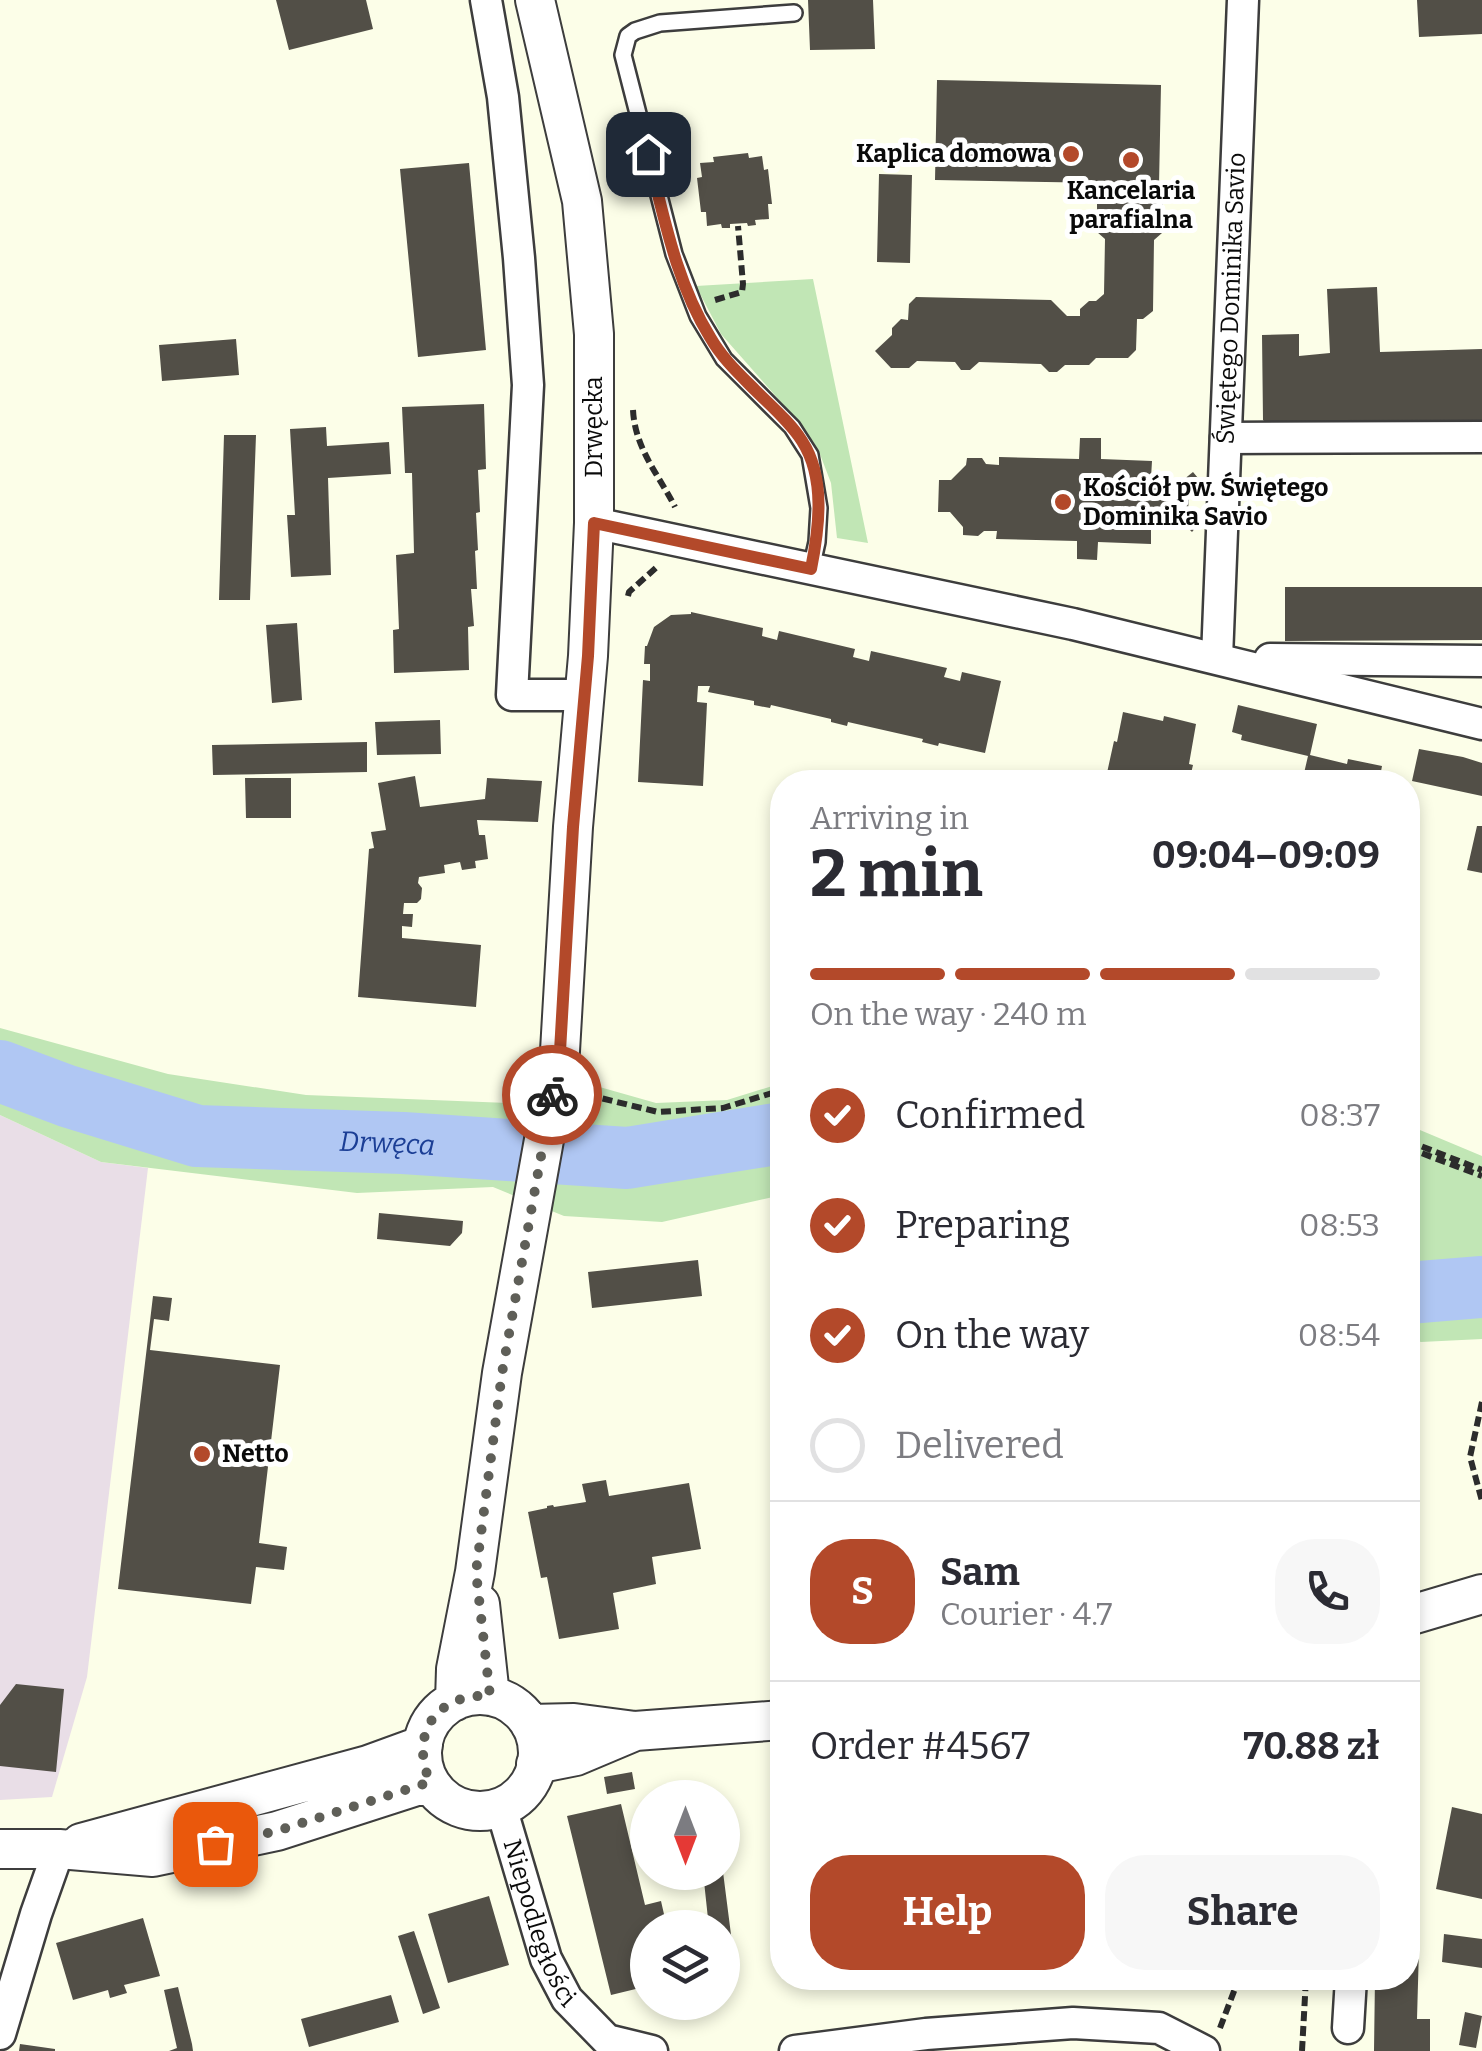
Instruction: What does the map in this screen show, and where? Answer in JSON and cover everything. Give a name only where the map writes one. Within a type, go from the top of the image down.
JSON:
[{"type":"street","points":[[486,0],[503,97],[520,258],[528,385],[512,694],[584,694]]},
{"type":"street","name":"Drwęcka","points":[[472,1699],[456,1669],[476,1572],[502,1373],[534,1198],[566,1102],[560,1051],[594,523],[594,334],[582,201],[535,0]]},
{"type":"street","name":"Świętego Dominika Savio","points":[[1217,658],[1243,0]]},
{"type":"street","points":[[1226,438],[1482,437]]},
{"type":"street","points":[[594,523],[1073,624],[1482,724]]},
{"type":"street","points":[[1217,658],[1482,661]]},
{"type":"street","points":[[1420,1612],[1482,1594]]},
{"type":"street","points":[[472,1699],[506,1702],[530,1724],[536,1739],[536,1764],[527,1786],[516,1798],[485,1811],[453,1805],[440,1795],[426,1764],[424,1734],[443,1708],[472,1699]]},
{"type":"street","points":[[530,1724],[574,1723],[636,1732],[770,1721]]},
{"type":"street","points":[[536,1764],[576,1756],[636,1732]]},
{"type":"street","points":[[0,1849],[59,1849],[153,1857],[277,1831],[426,1764]]},
{"type":"street","name":"Niepodległości","points":[[501,1807],[546,1959],[567,1999],[608,2040],[652,2051]]},
{"type":"street","points":[[0,2034],[59,1849]]},
{"type":"street","points":[[1348,2028],[1350,1990]]},
{"type":"street","points":[[795,2051],[926,2034],[1073,2023],[1139,2025],[1210,2044]]},
{"type":"lane","points":[[794,13],[646,26],[628,36],[623,55],[674,254],[694,307],[724,360],[792,427],[810,456],[818,508],[811,569]]},
{"type":"path","points":[[694,307],[742,292],[738,226]]},
{"type":"path","points":[[633,408],[634,427],[646,458],[676,510]]},
{"type":"path","points":[[566,1102],[658,1112],[723,1108],[770,1094]]},
{"type":"path","points":[[1420,1149],[1482,1173]]},
{"type":"path","points":[[1482,1402],[1470,1457],[1482,1501]]},
{"type":"path","points":[[1210,2044],[1234,1990]]},
{"type":"path","points":[[1302,2051],[1305,1990]]},
{"type":"shaded area","points":[[0,1115],[101,1162],[148,1168],[87,1677],[52,1797],[0,1800]]},
{"type":"green space","points":[[813,279],[868,543],[837,538],[831,483],[818,449],[721,334],[696,286]]},
{"type":"green space","points":[[0,1028],[168,1074],[306,1095],[508,1103],[584,1112],[589,1084],[656,1103],[727,1100],[770,1087],[770,1198],[662,1222],[564,1216],[493,1187],[357,1193],[101,1162],[0,1115]]},
{"type":"green space","points":[[1420,1130],[1482,1156],[1482,1339],[1421,1342]]},
{"type":"building","points":[[276,0],[366,0],[373,29],[289,50]]},
{"type":"building","points":[[808,0],[873,0],[875,49],[810,50]]},
{"type":"building","points":[[1417,0],[1482,0],[1482,34],[1419,37]]},
{"type":"building","points":[[937,80],[1161,85],[1159,185],[1154,192],[1163,201],[1162,233],[1154,240],[1153,311],[1137,319],[1136,350],[1128,358],[1096,358],[1089,365],[1065,365],[1057,372],[1049,372],[1041,364],[979,362],[970,370],[961,370],[955,362],[917,361],[909,368],[891,368],[875,351],[892,335],[892,328],[901,319],[908,320],[909,304],[916,297],[1051,300],[1067,316],[1080,316],[1080,309],[1104,294],[1105,239],[1097,232],[1097,200],[1106,192],[1106,183],[935,180]]},
{"type":"building","points":[[748,153],[749,158],[762,156],[764,170],[768,169],[772,204],[768,204],[769,219],[755,220],[756,225],[748,226],[707,226],[706,212],[701,212],[697,178],[702,177],[700,163],[714,162],[713,157]]},
{"type":"building","points":[[469,163],[486,350],[418,357],[400,169]]},
{"type":"building","points":[[879,174],[912,175],[910,263],[877,262]]},
{"type":"building","points":[[1377,287],[1380,352],[1482,349],[1482,420],[1271,427],[1263,420],[1262,335],[1299,334],[1299,356],[1330,353],[1327,289]]},
{"type":"building","points":[[236,339],[239,375],[162,381],[159,345]]},
{"type":"building","points":[[484,404],[486,469],[478,470],[477,589],[471,589],[474,626],[468,627],[469,670],[394,673],[393,630],[399,629],[396,555],[414,553],[412,473],[405,473],[402,407]]},
{"type":"building","points":[[326,427],[327,446],[389,442],[391,474],[328,478],[331,575],[291,577],[287,515],[295,515],[290,429]]},
{"type":"building","points":[[224,435],[256,435],[250,600],[219,600]]},
{"type":"building","name":"Kościół pw. Świętego Dominika Savio","points":[[1080,438],[1101,438],[1101,459],[1152,461],[1151,478],[1183,480],[1193,472],[1198,478],[1191,484],[1188,508],[1197,526],[1192,532],[1184,524],[1151,523],[1151,544],[1098,542],[1097,560],[1077,559],[1077,541],[996,539],[997,531],[963,535],[963,527],[950,512],[938,512],[939,480],[951,480],[966,465],[967,458],[982,458],[986,464],[999,465],[999,457],[1079,459]]},
{"type":"building","points":[[1285,587],[1482,587],[1482,640],[1285,641]]},
{"type":"building","points":[[691,612],[763,628],[762,636],[777,640],[779,631],[855,649],[853,657],[869,661],[871,651],[947,668],[944,677],[960,681],[962,672],[1001,681],[985,753],[939,743],[938,746],[848,722],[847,726],[771,705],[754,705],[754,701],[708,692],[710,686],[698,686],[697,702],[707,703],[703,786],[638,782],[643,680],[650,681],[650,664],[644,664],[645,646],[654,627],[671,615]]},
{"type":"building","points":[[297,623],[302,700],[272,703],[266,625]]},
{"type":"building","points":[[1238,705],[1317,724],[1310,755],[1347,764],[1348,759],[1382,766],[1381,770],[1305,770],[1308,756],[1241,740],[1242,735],[1232,732]]},
{"type":"building","points":[[1123,712],[1196,724],[1189,764],[1193,765],[1192,770],[1108,770],[1114,741],[1117,742]]},
{"type":"building","points":[[440,720],[441,754],[377,755],[375,722]]},
{"type":"building","points":[[367,742],[367,772],[213,775],[212,745]]},
{"type":"building","points":[[1419,749],[1482,763],[1482,796],[1420,783],[1420,770],[1414,770]]},
{"type":"building","points":[[415,776],[420,807],[485,799],[487,778],[542,781],[538,822],[477,820],[479,835],[485,835],[488,859],[475,861],[476,868],[462,870],[460,862],[444,865],[445,873],[419,877],[421,899],[404,903],[403,914],[413,914],[412,927],[402,926],[402,938],[481,945],[476,1007],[358,997],[369,849],[374,848],[371,832],[386,830],[378,783]]},
{"type":"building","points":[[245,778],[291,778],[291,818],[246,818]]},
{"type":"building","points":[[1477,826],[1482,826],[1482,873],[1467,870]]},
{"type":"building","points":[[379,1213],[463,1221],[462,1233],[450,1246],[377,1239]]},
{"type":"building","points":[[698,1260],[702,1296],[592,1308],[588,1272]]},
{"type":"building","name":"Netto","points":[[153,1296],[172,1298],[169,1321],[154,1319],[150,1350],[280,1365],[259,1543],[287,1547],[284,1570],[256,1567],[251,1604],[118,1589]]},
{"type":"building","points":[[606,1480],[609,1496],[689,1483],[701,1549],[652,1557],[656,1584],[613,1593],[619,1629],[559,1639],[547,1577],[541,1578],[528,1512],[586,1502],[582,1484]]},
{"type":"building","points":[[16,1684],[64,1689],[56,1772],[0,1766],[0,1705]]},
{"type":"building","points":[[632,1772],[633,1780],[630,1780],[630,1790],[607,1794],[604,1777]]},
{"type":"building","points":[[621,1804],[630,1842],[630,1890],[641,1890],[645,1905],[661,1901],[663,1910],[630,1910],[630,1990],[611,1995],[567,1816]]},
{"type":"building","points":[[1452,1807],[1482,1814],[1482,1899],[1436,1889]]},
{"type":"building","points":[[705,1890],[725,1890],[728,1910],[707,1910]]},
{"type":"building","points":[[489,1896],[509,1965],[448,1983],[428,1914]]},
{"type":"building","points":[[143,1918],[160,1976],[124,1985],[127,1993],[110,1998],[108,1990],[73,2000],[56,1943]]},
{"type":"building","points":[[414,1931],[440,2008],[423,2014],[398,1936]]},
{"type":"building","points":[[1444,1934],[1482,1939],[1482,1968],[1442,1962]]},
{"type":"building","points":[[178,1987],[193,2051],[169,2051],[177,2048],[164,1990]]},
{"type":"building","points":[[1375,1990],[1418,1990],[1417,2019],[1430,2019],[1430,2051],[1374,2051]]},
{"type":"building","points":[[391,1995],[399,2022],[309,2047],[301,2019]]},
{"type":"building","points":[[1465,2012],[1482,2016],[1476,2048],[1459,2045]]},
{"type":"building","points":[[20,2044],[55,2049],[55,2051],[19,2051]]},
{"type":"waterway","name":"Drwęca","points":[[0,1071],[197,1136],[403,1143],[627,1158],[770,1135]]},
{"type":"waterway","name":"Drwęca","points":[[1420,1292],[1482,1287]]},
{"type":"way so far","points":[[215,1844],[277,1831],[430,1782],[423,1767],[422,1751],[424,1734],[432,1720],[458,1699],[490,1696],[476,1572],[502,1373],[552,1095]]},
{"type":"place","name":"Kaplica domowa","points":[[1071,154]]},
{"type":"place","name":"Kancelaria parafialna","points":[[1131,160]]},
{"type":"place","name":"Kościół pw. Świętego Dominika Savio","points":[[1063,502]]},
{"type":"place","name":"Netto","points":[[202,1454]]},
{"type":"route","points":[[552,1095],[560,1051],[594,523],[811,569],[817,542],[818,508],[810,456],[792,427],[724,360],[698,316],[674,254],[648,154]]}]
